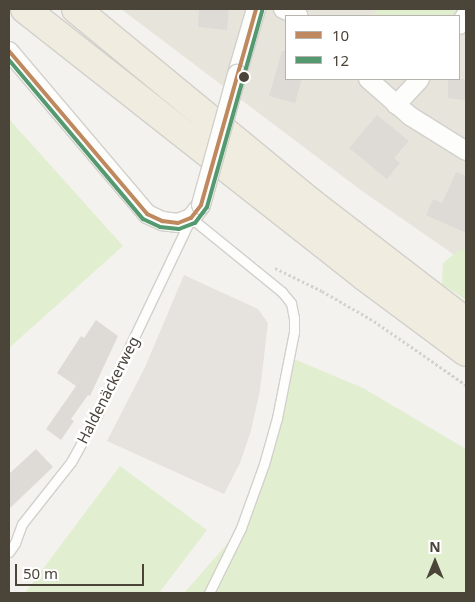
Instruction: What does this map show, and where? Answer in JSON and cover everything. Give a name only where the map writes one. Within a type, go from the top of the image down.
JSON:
[{"type":"highway","points":[[25,9],[364,276],[466,352]]},
{"type":"highway","points":[[76,9],[309,201],[466,322]]},
{"type":"street","name":"Haldenäckerweg","points":[[196,211],[256,9]]},
{"type":"street","points":[[283,9],[297,15]]},
{"type":"street","points":[[9,50],[147,214],[173,224],[196,211]]},
{"type":"street","points":[[369,80],[396,105],[425,126],[466,151]]},
{"type":"street","points":[[396,105],[419,80]]},
{"type":"lane","name":"Haldenäckerweg","points":[[9,552],[15,543],[22,524],[71,462],[97,415],[196,211]]},
{"type":"lane","points":[[196,211],[282,292],[291,303],[294,318],[294,332],[277,418],[264,464],[241,528],[209,593]]},
{"type":"path","points":[[271,266],[367,317],[466,385]]},
{"type":"shaded area","points":[[121,9],[466,9],[466,263],[362,191]]},
{"type":"shaded area","points":[[184,275],[258,309],[268,323],[260,390],[251,431],[240,463],[224,494],[107,441],[145,367]]},
{"type":"green space","points":[[377,9],[461,9],[457,15],[373,15]]},
{"type":"green space","points":[[9,119],[123,246],[9,348]]},
{"type":"green space","points":[[460,249],[466,251],[466,300],[442,284],[443,263]]},
{"type":"green space","points":[[289,357],[363,388],[466,449],[466,593],[184,593],[241,528],[264,464]]},
{"type":"green space","points":[[120,466],[207,530],[159,593],[25,593]]},
{"type":"building","points":[[199,9],[229,9],[227,30],[198,27]]},
{"type":"building","points":[[282,51],[285,51],[285,80],[302,80],[295,103],[269,96]]},
{"type":"building","points":[[466,79],[466,97],[464,100],[448,98],[448,80]]},
{"type":"building","points":[[377,115],[409,141],[394,158],[400,163],[387,179],[349,148]]},
{"type":"building","points":[[456,172],[466,176],[466,233],[426,215],[433,199],[442,203]]},
{"type":"building","points":[[96,320],[118,336],[90,396],[88,395],[71,419],[74,421],[61,440],[46,429],[76,386],[57,373],[81,336],[84,338]]},
{"type":"building","points":[[36,449],[53,467],[9,509],[9,474]]},
{"type":"transit line","name":"10","points":[[9,51],[147,214],[162,221],[178,223],[191,218],[201,205],[256,9]]},
{"type":"transit line","name":"12","points":[[9,60],[143,219],[160,227],[179,229],[195,223],[207,207],[262,11]]}]
